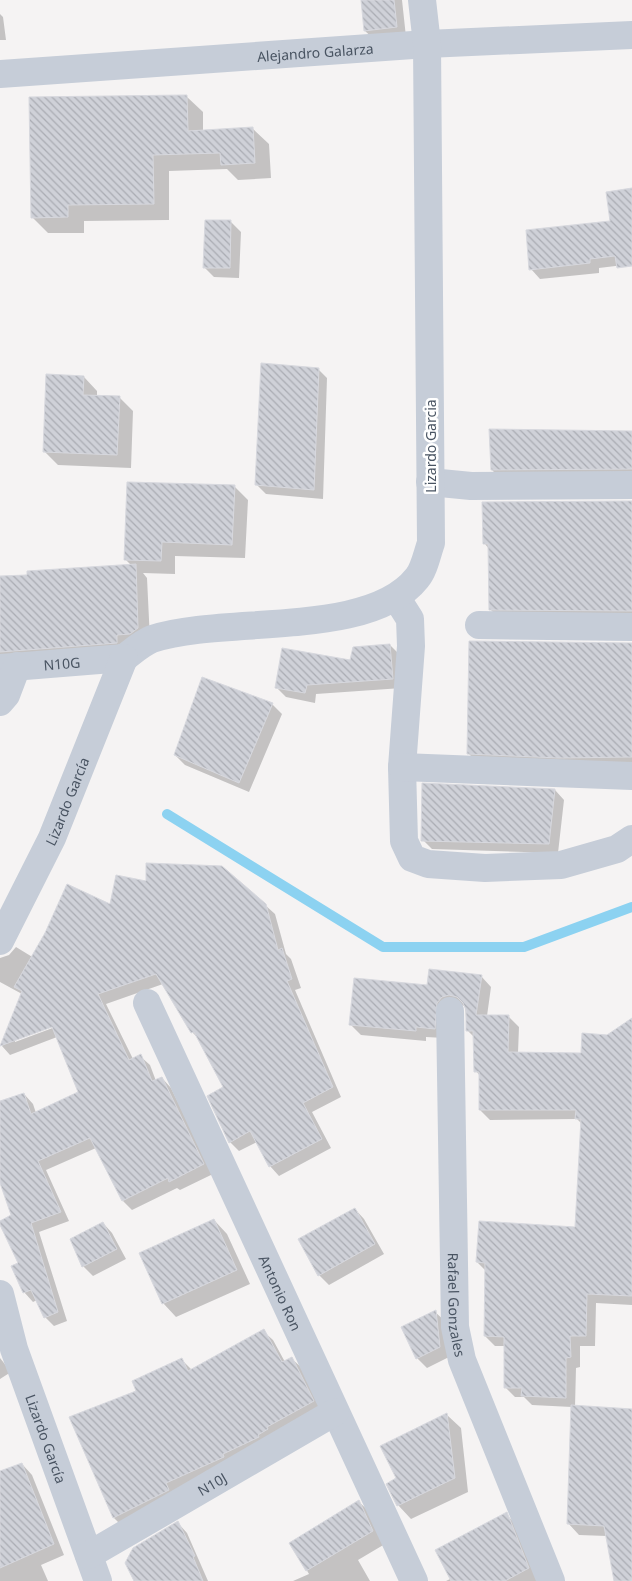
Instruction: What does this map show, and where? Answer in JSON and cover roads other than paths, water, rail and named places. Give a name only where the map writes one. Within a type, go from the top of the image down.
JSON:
[{"type":"street","name":"Lizardo Garcia","points":[[124,658],[150,640],[178,632],[343,616],[374,609],[396,597],[418,578],[431,543],[427,44],[422,0]]},
{"type":"street","name":"Alejandro Galarza","points":[[0,74],[427,44],[632,35]]},
{"type":"street","points":[[430,482],[471,486],[632,485]]},
{"type":"street","points":[[396,597],[410,619],[411,646],[402,767],[404,841],[412,858],[428,864],[485,868],[562,865],[617,849],[632,839]]},
{"type":"street","points":[[480,625],[632,627]]},
{"type":"street","name":"N10G","points":[[9,667],[124,658]]},
{"type":"street","name":"Lizardo García","points":[[0,941],[52,838],[124,658]]},
{"type":"street","points":[[0,702],[6,695],[9,667]]},
{"type":"street","points":[[402,767],[632,776]]},
{"type":"street","name":"Antonio Ron","points":[[147,1003],[414,1581]]},
{"type":"street","name":"Rafael Gonzales","points":[[450,1011],[456,1327],[462,1360],[551,1581]]},
{"type":"street","name":"Lizardo García","points":[[0,1294],[14,1349],[98,1581]]},
{"type":"street","name":"N10J","points":[[89,1555],[335,1412]]},
{"type":"waterway","points":[[167,814],[383,947],[524,947],[632,907]]}]
